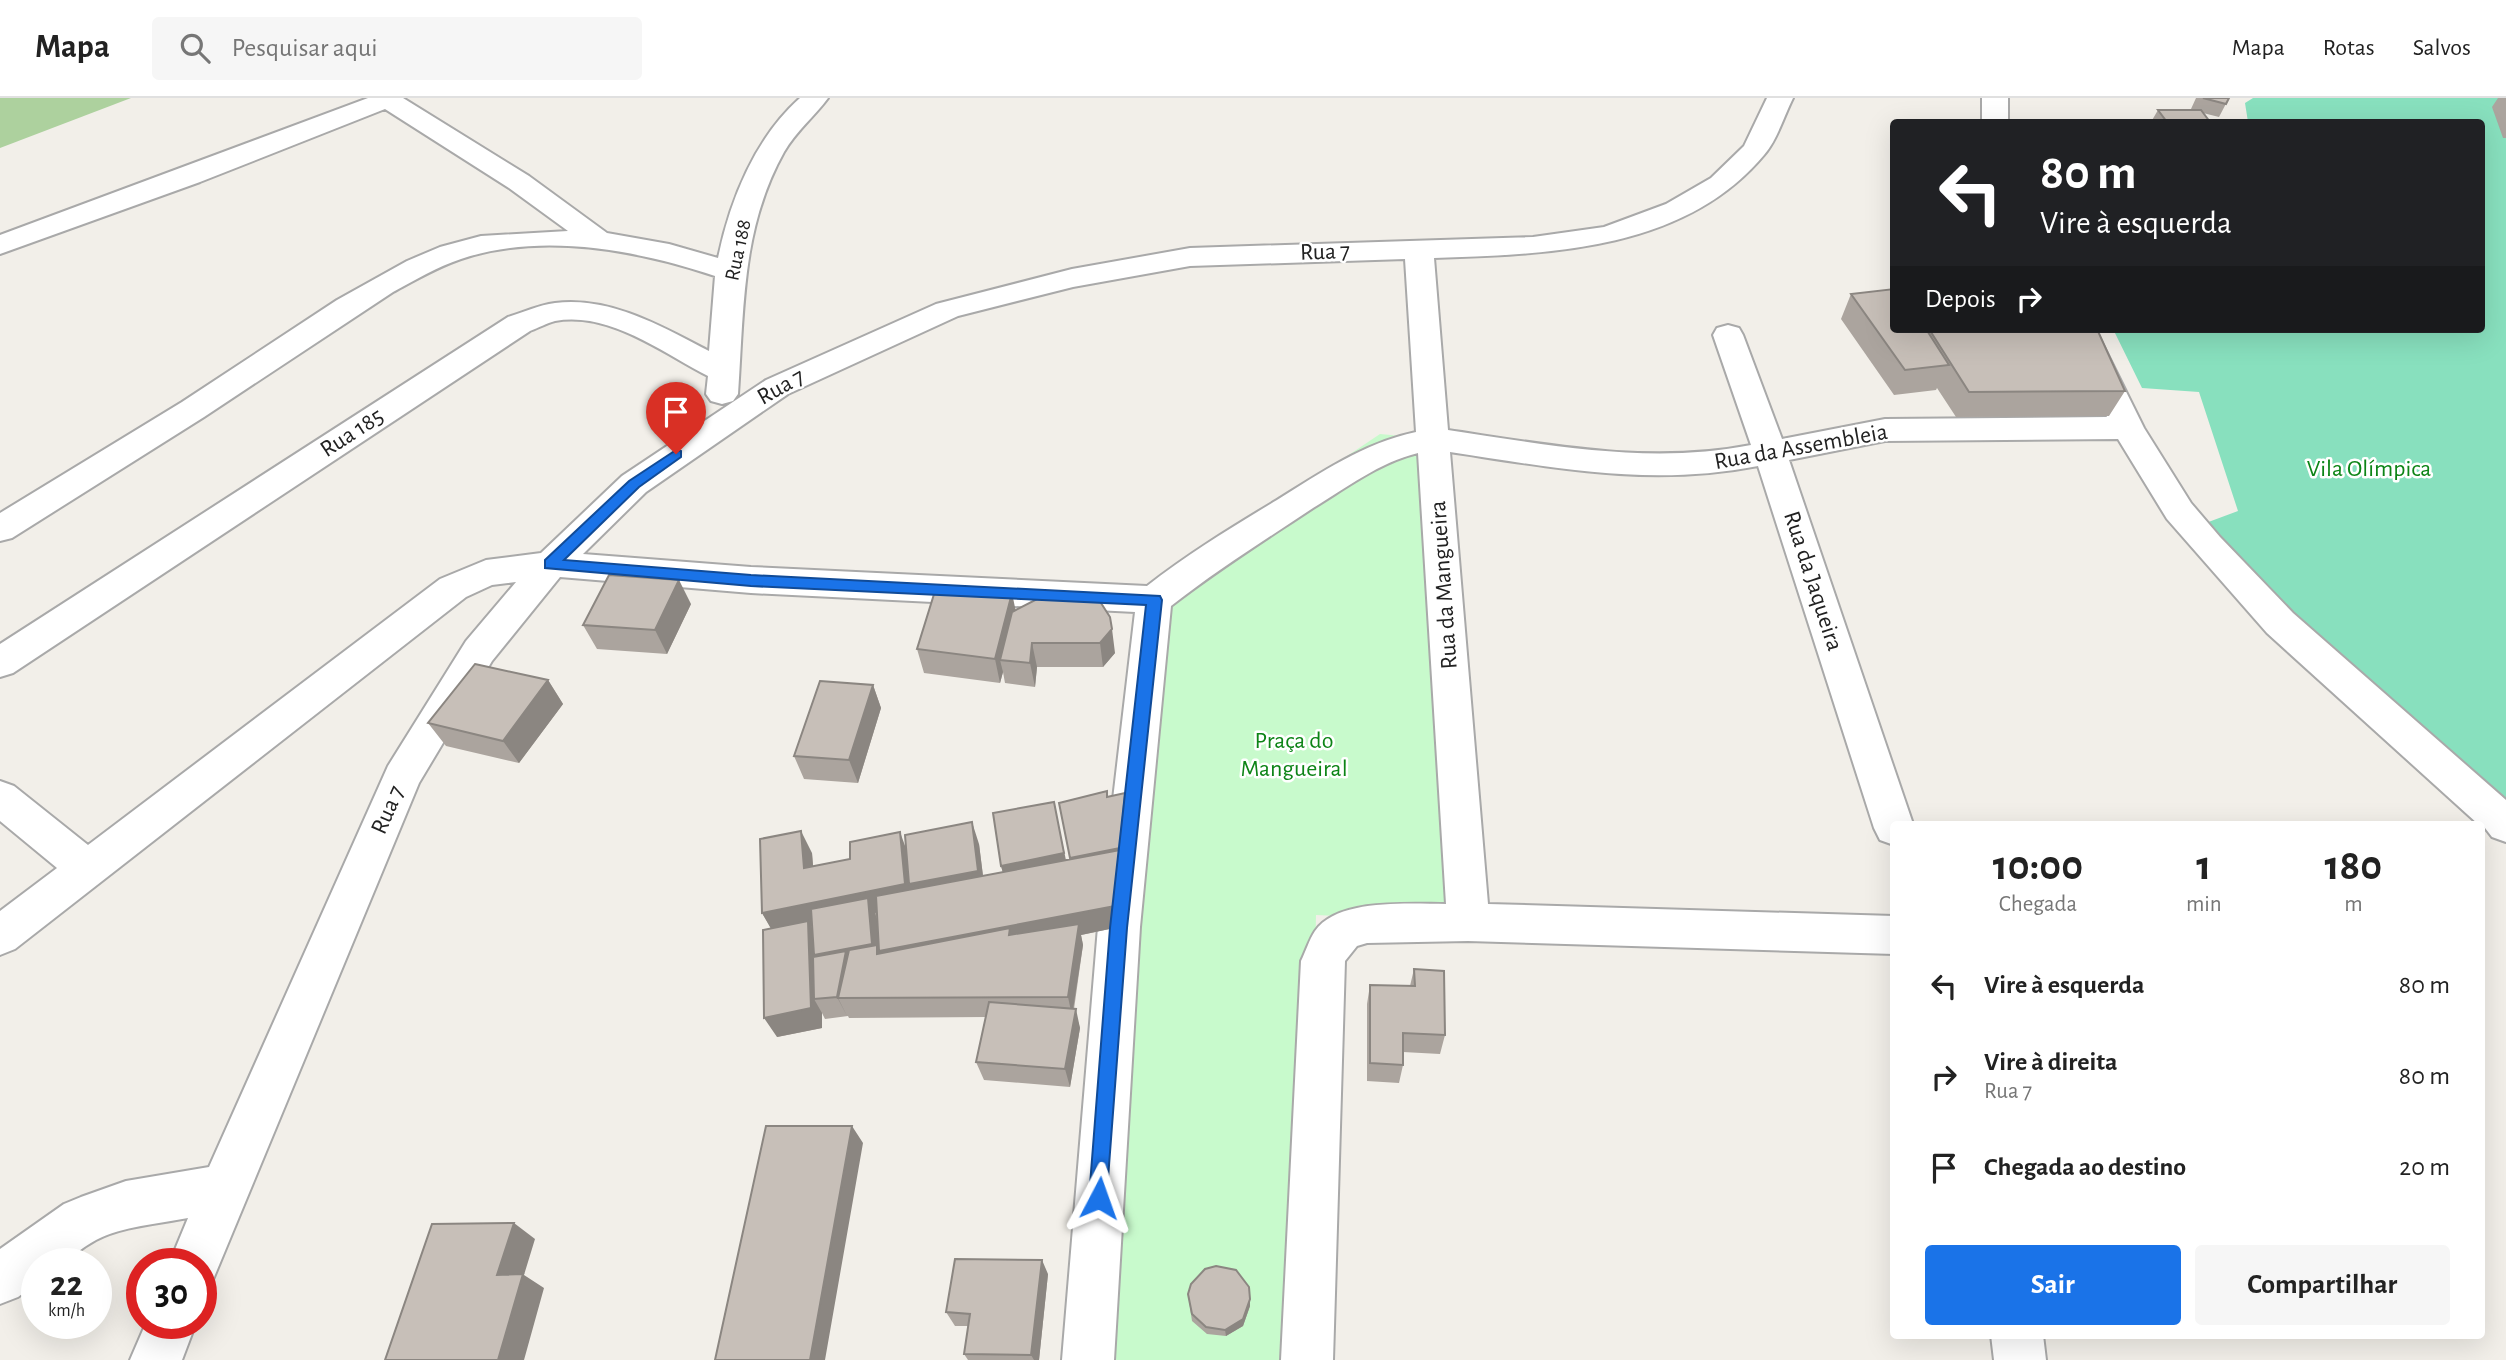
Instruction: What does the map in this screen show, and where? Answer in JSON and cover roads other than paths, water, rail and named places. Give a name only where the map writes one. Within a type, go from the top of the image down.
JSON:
[{"type":"street","name":"Rua 188","points":[[719,424],[730,271],[751,193],[781,134],[801,108],[815,98]]},
{"type":"street","name":"Rua 7","points":[[200,1248],[402,777],[480,651],[551,564],[634,484],[777,387],[856,349],[947,310],[1059,281],[1189,257],[1533,246],[1609,234],[1676,210],[1721,184],[1755,149],[1780,98]]},
{"type":"street","points":[[1995,119],[1996,98]]},
{"type":"street","points":[[0,245],[385,99],[519,182],[597,239]]},
{"type":"street","points":[[0,529],[202,404],[408,271],[479,245],[597,239],[684,255],[730,271]]},
{"type":"street","name":"Rua da Mangueira","points":[[1419,248],[1468,922]]},
{"type":"street","name":"Rua 185","points":[[0,663],[519,324],[554,312],[582,310],[606,314],[724,372]]},
{"type":"street","points":[[2082,333],[2129,428],[2179,510],[2262,604],[2506,825]]},
{"type":"street","name":"Rua da Jaqueira","points":[[1728,335],[1771,455],[1892,821]]},
{"type":"street","name":"Rua da Assembleia","points":[[1433,439],[1613,465],[1712,464],[1771,455],[1844,436],[1885,430],[2129,428]]},
{"type":"street","points":[[0,936],[453,588],[486,573],[551,564],[751,580],[1154,600],[1200,564],[1354,467],[1396,447],[1433,439]]},
{"type":"street","points":[[1088,1360],[1105,875],[1154,600]]},
{"type":"street","points":[[0,798],[89,870]]},
{"type":"street","points":[[1307,1360],[1324,961],[1331,944],[1342,933],[1366,924],[1468,922],[1890,935]]},
{"type":"street","points":[[0,1279],[81,1221],[126,1205],[224,1188]]},
{"type":"street","points":[[156,1360],[165,1339]]},
{"type":"street","points":[[2017,1339],[2020,1360]]},
{"type":"park label","name":"Vila Olímpica","points":[[2369,469]]},
{"type":"park label","name":"Praça do Mangueiral","points":[[1294,755]]}]
